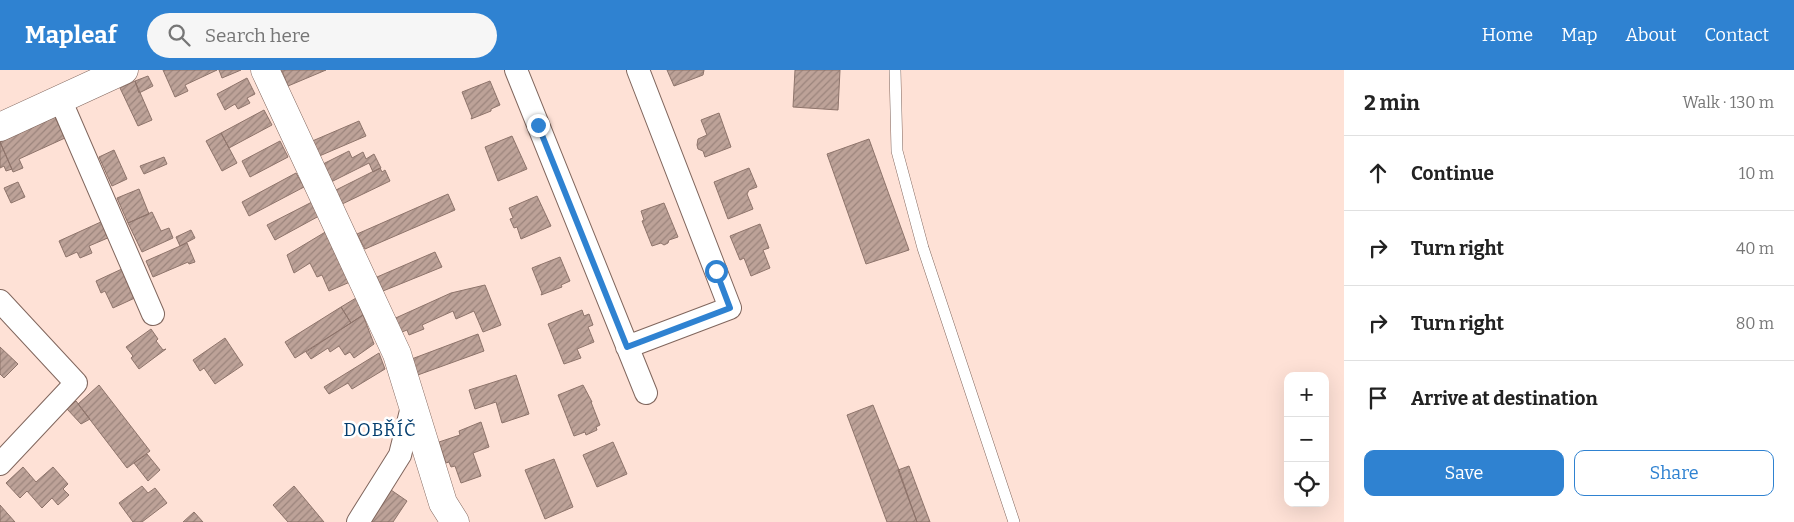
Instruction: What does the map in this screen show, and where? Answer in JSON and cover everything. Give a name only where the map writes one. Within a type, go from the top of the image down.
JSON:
[{"type":"street","points":[[0,127],[124,70]]},
{"type":"street","points":[[265,70],[397,354],[443,503],[455,522]]},
{"type":"street","points":[[516,70],[646,393]]},
{"type":"street","points":[[627,347],[730,308],[638,70]]},
{"type":"street","points":[[60,99],[153,314]]},
{"type":"street","points":[[0,302],[76,383],[0,464]]},
{"type":"street","points":[[358,522],[400,455],[412,407]]},
{"type":"lane","points":[[895,70],[897,151],[923,248],[1014,522]]},
{"type":"building","points":[[163,70],[217,70],[185,85],[188,91],[175,97]]},
{"type":"building","points":[[219,70],[241,70],[222,78]]},
{"type":"building","points":[[278,70],[326,70],[288,86],[282,71],[279,72]]},
{"type":"building","points":[[667,70],[704,70],[703,75],[674,86]]},
{"type":"building","points":[[795,70],[840,70],[838,110],[793,107]]},
{"type":"building","points":[[148,76],[153,86],[139,93],[135,81]]},
{"type":"building","points":[[247,78],[255,94],[247,98],[250,103],[238,109],[235,104],[225,110],[217,94]]},
{"type":"building","points":[[135,81],[152,120],[138,126],[120,88]]},
{"type":"building","points":[[490,81],[500,105],[471,119],[472,117],[462,92]]},
{"type":"building","points":[[264,110],[272,125],[229,148],[221,133]]},
{"type":"building","points":[[719,113],[731,147],[705,157],[703,151],[698,149],[697,145],[698,139],[707,135],[701,120]]},
{"type":"building","points":[[55,117],[65,138],[19,159],[23,168],[13,172],[0,142]]},
{"type":"building","points":[[359,121],[366,136],[317,157],[310,142]]},
{"type":"building","points":[[221,133],[237,163],[222,171],[206,141]]},
{"type":"building","points":[[512,136],[527,169],[498,181],[485,147]]},
{"type":"building","points":[[869,139],[909,250],[866,264],[827,154]]},
{"type":"building","points":[[280,141],[288,157],[250,177],[242,161]]},
{"type":"building","points":[[0,142],[12,169],[6,171],[4,166],[0,168]]},
{"type":"building","points":[[114,150],[127,179],[112,186],[99,157]]},
{"type":"building","points":[[349,151],[352,158],[363,152],[366,159],[374,154],[381,168],[373,172],[369,163],[329,183],[321,165]]},
{"type":"building","points":[[164,157],[167,164],[144,174],[140,166]]},
{"type":"building","points":[[380,168],[382,172],[385,170],[390,181],[338,206],[332,192]]},
{"type":"building","points":[[749,168],[757,187],[749,190],[747,194],[753,209],[728,219],[714,182]]},
{"type":"building","points":[[296,173],[304,187],[249,216],[242,202]]},
{"type":"building","points":[[18,182],[25,197],[11,203],[4,188]]},
{"type":"building","points":[[139,189],[149,214],[128,223],[117,198]]},
{"type":"building","points":[[448,194],[455,210],[365,249],[357,234]]},
{"type":"building","points":[[537,196],[551,226],[521,239],[517,227],[514,228],[510,219],[513,218],[509,208]]},
{"type":"building","points":[[312,202],[319,216],[275,240],[267,225]]},
{"type":"building","points":[[664,203],[678,237],[669,240],[664,245],[661,243],[652,246],[642,221],[644,220],[641,211]]},
{"type":"building","points":[[152,212],[161,231],[169,228],[173,238],[142,252],[128,223]]},
{"type":"building","points":[[103,221],[110,237],[89,246],[92,253],[80,258],[77,252],[66,257],[59,241]]},
{"type":"building","points":[[760,224],[769,248],[763,250],[770,268],[751,276],[744,258],[740,260],[730,236]]},
{"type":"building","points":[[191,230],[195,238],[180,246],[176,237]]},
{"type":"building","points":[[327,231],[350,282],[329,291],[322,275],[317,277],[310,263],[294,273],[287,255]]},
{"type":"building","points":[[187,243],[195,262],[189,264],[188,262],[153,277],[146,261]]},
{"type":"building","points":[[435,252],[442,267],[383,291],[377,277]]},
{"type":"building","points":[[560,257],[570,281],[561,285],[562,287],[541,295],[542,293],[532,268]]},
{"type":"building","points":[[124,268],[137,297],[113,308],[105,291],[101,293],[96,281]]},
{"type":"building","points":[[485,285],[501,325],[483,332],[474,311],[456,319],[453,311],[422,325],[424,329],[409,335],[407,330],[397,334],[389,321],[451,293]]},
{"type":"building","points":[[356,298],[363,315],[351,323],[341,307]]},
{"type":"building","points":[[341,307],[351,323],[295,358],[285,342]]},
{"type":"building","points":[[582,310],[584,316],[589,314],[593,325],[588,327],[594,342],[577,349],[581,358],[564,364],[548,324]]},
{"type":"building","points":[[363,315],[374,344],[354,358],[350,352],[345,355],[339,346],[330,352],[328,348],[311,359],[306,352]]},
{"type":"building","points":[[151,329],[158,339],[156,341],[163,350],[166,349],[139,369],[126,347]]},
{"type":"building","points":[[478,334],[484,351],[415,376],[409,360]]},
{"type":"building","points":[[225,338],[243,365],[215,384],[204,368],[200,371],[193,360]]},
{"type":"building","points":[[0,347],[18,364],[4,378],[0,374]]},
{"type":"building","points":[[379,353],[385,369],[352,389],[348,383],[329,394],[324,387]]},
{"type":"building","points":[[516,375],[529,414],[502,423],[496,402],[475,409],[469,390]]},
{"type":"building","points":[[99,385],[150,451],[127,468],[78,404]]},
{"type":"building","points":[[583,385],[592,402],[600,425],[596,427],[597,430],[586,435],[585,432],[574,436],[558,395]]},
{"type":"building","points":[[76,401],[90,419],[81,424],[67,409]]},
{"type":"building","points":[[873,405],[917,522],[887,522],[847,415]]},
{"type":"building","points":[[481,422],[489,447],[473,453],[481,476],[461,483],[455,466],[451,467],[449,462],[446,463],[439,442],[460,435],[459,431]]},
{"type":"building","points":[[613,442],[627,474],[597,487],[583,455]]},
{"type":"building","points":[[147,454],[160,470],[148,481],[134,463]]},
{"type":"building","points":[[554,459],[573,507],[545,519],[525,470]]},
{"type":"building","points":[[909,466],[930,522],[917,522],[898,470]]},
{"type":"building","points":[[23,467],[36,482],[53,467],[68,484],[63,489],[69,495],[58,505],[52,498],[42,508],[27,491],[20,498],[6,483]]},
{"type":"building","points":[[142,486],[148,493],[155,488],[167,503],[142,522],[133,522],[119,503]]},
{"type":"building","points":[[294,486],[324,522],[288,522],[273,505]]},
{"type":"building","points":[[391,490],[407,501],[393,522],[370,522]]},
{"type":"building","points":[[0,505],[15,522],[0,522]]},
{"type":"building","points":[[194,512],[203,522],[183,522]]},
{"type":"district","name":"DOBŘÍČ","points":[[380,430]]},
{"type":"route","points":[[538,125],[627,347],[730,308],[716,271]]}]
